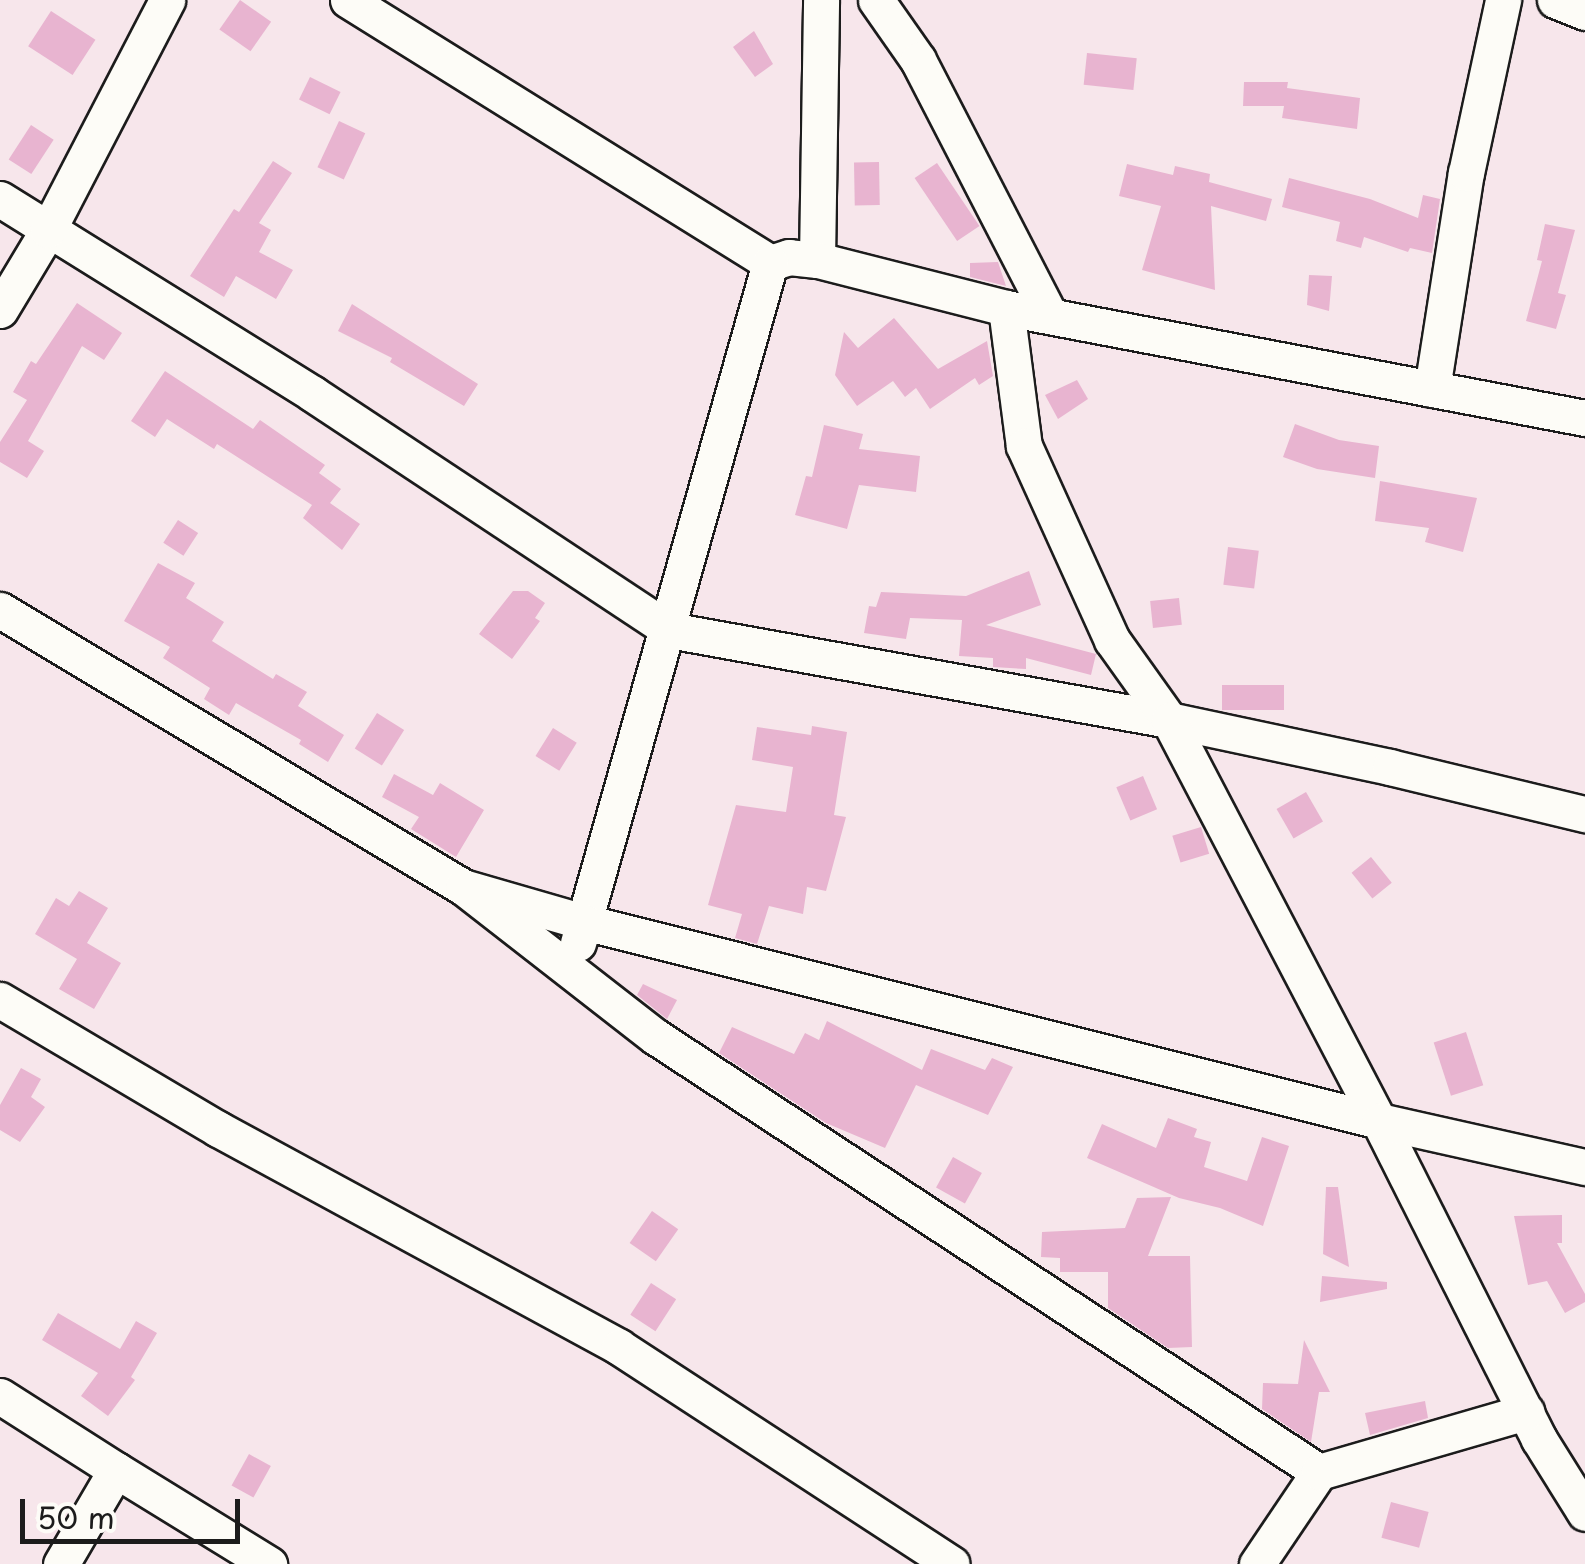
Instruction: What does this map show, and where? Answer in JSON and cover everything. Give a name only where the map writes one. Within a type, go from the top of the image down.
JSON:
[{"type":"street","points":[[0,310],[48,230],[167,0]]},
{"type":"street","points":[[348,0],[770,262],[789,257],[817,260],[1006,308],[1585,418]]},
{"type":"street","points":[[817,260],[821,0]]},
{"type":"street","points":[[876,0],[918,60],[1050,316]]},
{"type":"street","points":[[1432,389],[1466,173],[1503,0]]},
{"type":"street","points":[[1556,0],[1585,12]]},
{"type":"street","points":[[0,199],[313,394],[668,630],[1169,720],[1585,814]]},
{"type":"street","points":[[569,972],[770,262]]},
{"type":"street","points":[[1006,308],[1017,417],[1036,480],[1112,640],[1169,720],[1380,1121],[1526,1412],[1585,1512]]},
{"type":"street","points":[[0,610],[463,887],[569,972],[672,1047],[1319,1472]]},
{"type":"street","points":[[463,887],[584,922],[1380,1121],[1585,1166]]},
{"type":"street","points":[[0,1000],[218,1130],[619,1347],[952,1564]]},
{"type":"street","points":[[0,1396],[269,1564]]},
{"type":"street","points":[[1257,1564],[1319,1472],[1526,1412]]},
{"type":"street","points":[[61,1564],[116,1470]]},
{"type":"building","points":[[240,0],[271,22],[250,51],[219,29]]},
{"type":"building","points":[[51,11],[95,40],[73,75],[28,46]]},
{"type":"building","points":[[754,31],[773,64],[755,77],[733,47]]},
{"type":"building","points":[[1087,53],[1137,58],[1133,90],[1084,85]]},
{"type":"building","points":[[310,77],[341,92],[330,114],[299,99]]},
{"type":"building","points":[[1244,82],[1288,82],[1287,88],[1360,98],[1357,129],[1282,118],[1284,106],[1243,106]]},
{"type":"building","points":[[339,121],[365,133],[344,179],[317,167]]},
{"type":"building","points":[[31,125],[54,140],[31,174],[9,159]]},
{"type":"building","points":[[273,161],[292,173],[259,223],[271,230],[259,252],[293,270],[276,299],[236,276],[224,297],[190,276],[234,209],[239,212]]},
{"type":"building","points":[[854,162],[879,162],[880,205],[855,205]]},
{"type":"building","points":[[937,163],[979,226],[957,241],[915,178]]},
{"type":"building","points":[[1127,164],[1173,175],[1175,166],[1210,174],[1209,182],[1272,199],[1266,221],[1211,206],[1215,290],[1142,270],[1161,206],[1119,196]]},
{"type":"building","points":[[1289,178],[1370,199],[1418,218],[1423,195],[1440,199],[1432,253],[1410,248],[1408,252],[1364,237],[1361,248],[1336,241],[1340,222],[1282,207]]},
{"type":"building","points":[[1545,224],[1575,230],[1558,293],[1566,295],[1556,329],[1526,321],[1542,261],[1537,260]]},
{"type":"building","points":[[998,262],[1006,286],[970,277],[970,263]]},
{"type":"building","points":[[1309,275],[1332,276],[1329,311],[1307,305]]},
{"type":"building","points":[[77,303],[122,333],[104,360],[82,346],[28,441],[44,451],[27,478],[0,462],[0,442],[27,400],[13,392],[31,361],[36,364]]},
{"type":"building","points":[[352,304],[478,384],[464,406],[390,362],[392,358],[338,331]]},
{"type":"building","points":[[894,318],[938,369],[987,341],[993,376],[979,385],[975,378],[930,409],[916,388],[905,397],[893,381],[857,406],[835,375],[844,332],[858,348]]},
{"type":"building","points":[[165,371],[253,429],[260,420],[325,465],[319,473],[341,489],[330,503],[360,524],[342,550],[303,518],[312,505],[217,444],[214,449],[167,419],[155,437],[131,421]]},
{"type":"building","points":[[1077,380],[1088,399],[1058,419],[1045,395]]},
{"type":"building","points":[[1295,424],[1339,440],[1379,446],[1375,478],[1317,469],[1283,457]]},
{"type":"building","points":[[824,425],[863,434],[859,449],[920,456],[916,492],[859,485],[847,529],[795,515],[806,476],[812,477]]},
{"type":"building","points":[[1380,481],[1477,498],[1463,552],[1425,542],[1429,528],[1375,521]]},
{"type":"building","points":[[178,520],[198,533],[183,556],[163,543]]},
{"type":"building","points":[[1228,547],[1259,551],[1254,588],[1223,585]]},
{"type":"building","points":[[158,563],[195,583],[186,598],[224,622],[212,641],[273,679],[276,674],[307,692],[298,706],[344,735],[328,762],[299,744],[301,740],[236,703],[229,715],[204,699],[210,688],[163,658],[170,647],[124,621]]},
{"type":"building","points":[[1029,571],[1041,605],[986,625],[1096,654],[1091,675],[1026,658],[1026,669],[993,667],[993,658],[959,656],[962,620],[910,618],[906,639],[864,633],[869,606],[876,607],[881,592],[966,596]]},
{"type":"building","points":[[513,591],[528,591],[545,603],[535,618],[540,621],[512,659],[479,634]]},
{"type":"building","points":[[1179,598],[1182,625],[1153,628],[1150,601]]},
{"type":"building","points":[[1222,685],[1284,685],[1284,710],[1222,710]]},
{"type":"building","points":[[377,713],[404,730],[382,766],[355,749]]},
{"type":"building","points":[[812,726],[847,732],[834,815],[846,817],[826,891],[807,887],[803,914],[769,906],[757,944],[735,938],[742,914],[708,905],[736,805],[786,812],[793,767],[752,760],[757,727],[811,735]]},
{"type":"building","points":[[553,728],[577,743],[559,771],[536,756]]},
{"type":"building","points":[[394,774],[433,795],[440,783],[484,810],[456,857],[411,829],[419,817],[382,797]]},
{"type":"building","points":[[1143,776],[1157,809],[1130,820],[1116,787]]},
{"type":"building","points":[[1306,792],[1323,821],[1294,838],[1277,809]]},
{"type":"building","points":[[1201,827],[1209,854],[1180,863],[1172,836]]},
{"type":"building","points":[[1371,857],[1392,883],[1372,898],[1352,873]]},
{"type":"building","points":[[79,891],[108,908],[87,943],[121,963],[94,1009],[59,989],[77,959],[35,934],[56,898],[69,906]]},
{"type":"building","points":[[643,984],[677,1000],[667,1019],[637,995]]},
{"type":"building","points":[[827,1021],[922,1070],[931,1049],[985,1070],[992,1058],[1013,1067],[988,1115],[916,1085],[885,1148],[826,1123],[719,1053],[732,1027],[794,1054],[805,1033],[819,1040]]},
{"type":"building","points":[[1466,1032],[1483,1085],[1451,1096],[1434,1043]]},
{"type":"building","points":[[21,1068],[41,1079],[31,1097],[45,1107],[20,1142],[0,1130],[0,1105]]},
{"type":"building","points":[[1168,1118],[1197,1129],[1194,1137],[1211,1142],[1204,1167],[1247,1181],[1262,1137],[1289,1146],[1263,1226],[1220,1208],[1179,1198],[1087,1158],[1102,1124],[1156,1148]]},
{"type":"building","points":[[953,1157],[982,1173],[965,1204],[936,1188]]},
{"type":"building","points":[[1326,1187],[1338,1187],[1349,1267],[1323,1254]]},
{"type":"building","points":[[1171,1197],[1148,1256],[1190,1256],[1192,1347],[1168,1348],[1108,1308],[1108,1272],[1060,1272],[1060,1258],[1041,1257],[1042,1232],[1125,1228],[1137,1198]]},
{"type":"building","points":[[652,1211],[678,1229],[656,1261],[630,1243]]},
{"type":"building","points":[[1562,1215],[1562,1243],[1557,1243],[1585,1294],[1585,1302],[1565,1313],[1547,1281],[1528,1285],[1514,1216]]},
{"type":"building","points":[[1322,1276],[1387,1282],[1387,1289],[1320,1302]]},
{"type":"building","points":[[651,1283],[676,1299],[655,1331],[630,1315]]},
{"type":"building","points":[[58,1313],[120,1349],[136,1321],[157,1333],[131,1377],[135,1380],[108,1416],[81,1396],[98,1373],[42,1340]]},
{"type":"building","points":[[1304,1340],[1330,1392],[1319,1392],[1311,1442],[1262,1409],[1263,1383],[1298,1384]]},
{"type":"building","points":[[1425,1401],[1428,1418],[1370,1435],[1365,1413]]},
{"type":"building","points":[[249,1454],[271,1466],[253,1498],[232,1485]]},
{"type":"building","points":[[1391,1502],[1429,1512],[1419,1548],[1381,1538]]}]
